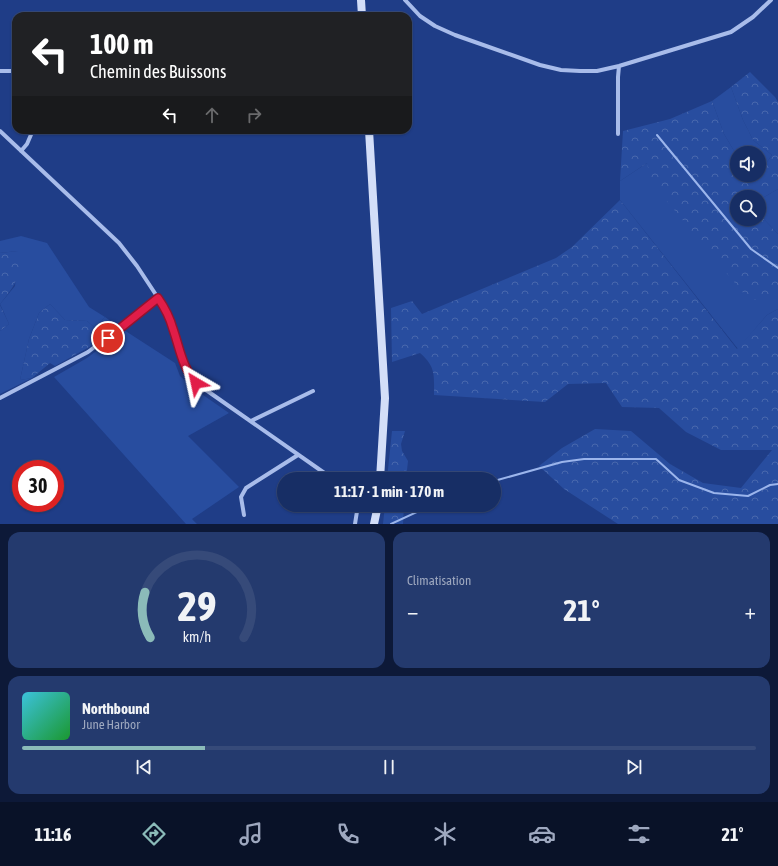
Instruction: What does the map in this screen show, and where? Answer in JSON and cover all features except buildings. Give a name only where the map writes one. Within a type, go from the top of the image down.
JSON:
[{"type":"main road","points":[[361,0],[362,12]]},
{"type":"main road","points":[[369,134],[385,398],[380,472]]},
{"type":"main road","points":[[374,524],[377,512]]},
{"type":"street","points":[[405,0],[420,16],[442,29],[540,65],[561,70],[580,72],[596,71],[619,66],[731,32],[753,17],[772,0]]},
{"type":"street","points":[[618,134],[619,66]]},
{"type":"street","points":[[0,71],[12,71]]},
{"type":"street","points":[[0,131],[119,243],[166,310],[181,359],[187,373],[196,383],[323,472]]},
{"type":"street","points":[[21,151],[27,144],[32,134]]},
{"type":"street","points":[[0,398],[88,352],[158,298]]},
{"type":"street","points":[[251,421],[313,391]]},
{"type":"street","points":[[244,515],[241,496],[246,488],[298,455]]},
{"type":"street","points":[[355,524],[357,512]]},
{"type":"green space","points":[[750,72],[775,97],[778,102],[778,189],[766,196],[766,190],[730,190],[730,226],[766,226],[766,221],[778,234],[778,299],[749,300],[651,182],[647,163],[620,181],[623,131],[670,119],[712,101],[724,134],[731,146],[730,182],[766,182],[766,163],[772,155],[766,150],[766,146],[761,146],[753,140],[743,120],[731,87]]},
{"type":"green space","points":[[731,87],[743,120],[753,140],[761,146],[731,146],[724,134],[712,101]]},
{"type":"green space","points":[[766,150],[772,155],[766,163]]},
{"type":"green space","points":[[647,163],[778,299],[778,309],[767,315],[738,349],[620,200],[620,181]]},
{"type":"green space","points":[[778,189],[778,234],[766,221],[766,196]]},
{"type":"green space","points":[[620,200],[737,349],[767,315],[778,309],[778,524],[618,524],[564,489],[539,466],[562,448],[595,429],[631,431],[670,464],[703,483],[741,488],[772,450],[721,450],[686,432],[659,408],[622,407],[606,383],[568,384],[545,402],[434,395],[433,372],[429,363],[420,353],[392,362],[391,308],[412,301],[422,314],[556,258],[572,247]]},
{"type":"green space","points":[[21,236],[47,243],[89,307],[105,317],[95,328],[87,321],[65,320],[50,304],[39,313],[29,339],[20,380],[32,378],[0,394],[0,331],[9,324],[0,304],[15,286],[18,251],[0,253],[0,241]]},
{"type":"green space","points":[[18,251],[19,267],[14,286],[0,304],[0,253]]},
{"type":"green space","points":[[50,304],[65,320],[87,321],[95,328],[105,317],[116,325],[91,346],[55,366],[50,363],[32,378],[20,380],[29,339],[39,313]]},
{"type":"green space","points":[[0,305],[9,324],[0,331]]},
{"type":"green space","points":[[124,330],[175,363],[180,376],[193,388],[229,413],[188,436],[239,487],[192,519],[197,524],[186,524],[54,377],[87,358]]},
{"type":"green space","points":[[392,431],[405,431],[401,444],[402,451],[408,461],[407,472],[388,472]]},
{"type":"green space","points":[[384,512],[404,512],[403,524],[383,524]]},
{"type":"waterway","points":[[657,135],[751,249],[778,268]]},
{"type":"waterway","points":[[501,479],[562,462],[584,459],[656,459],[679,480],[714,493],[748,496],[770,485],[778,484]]},
{"type":"waterway","points":[[391,524],[417,512]]},
{"type":"route","points":[[108,338],[158,298],[166,310],[181,359],[187,373],[196,383]]}]
